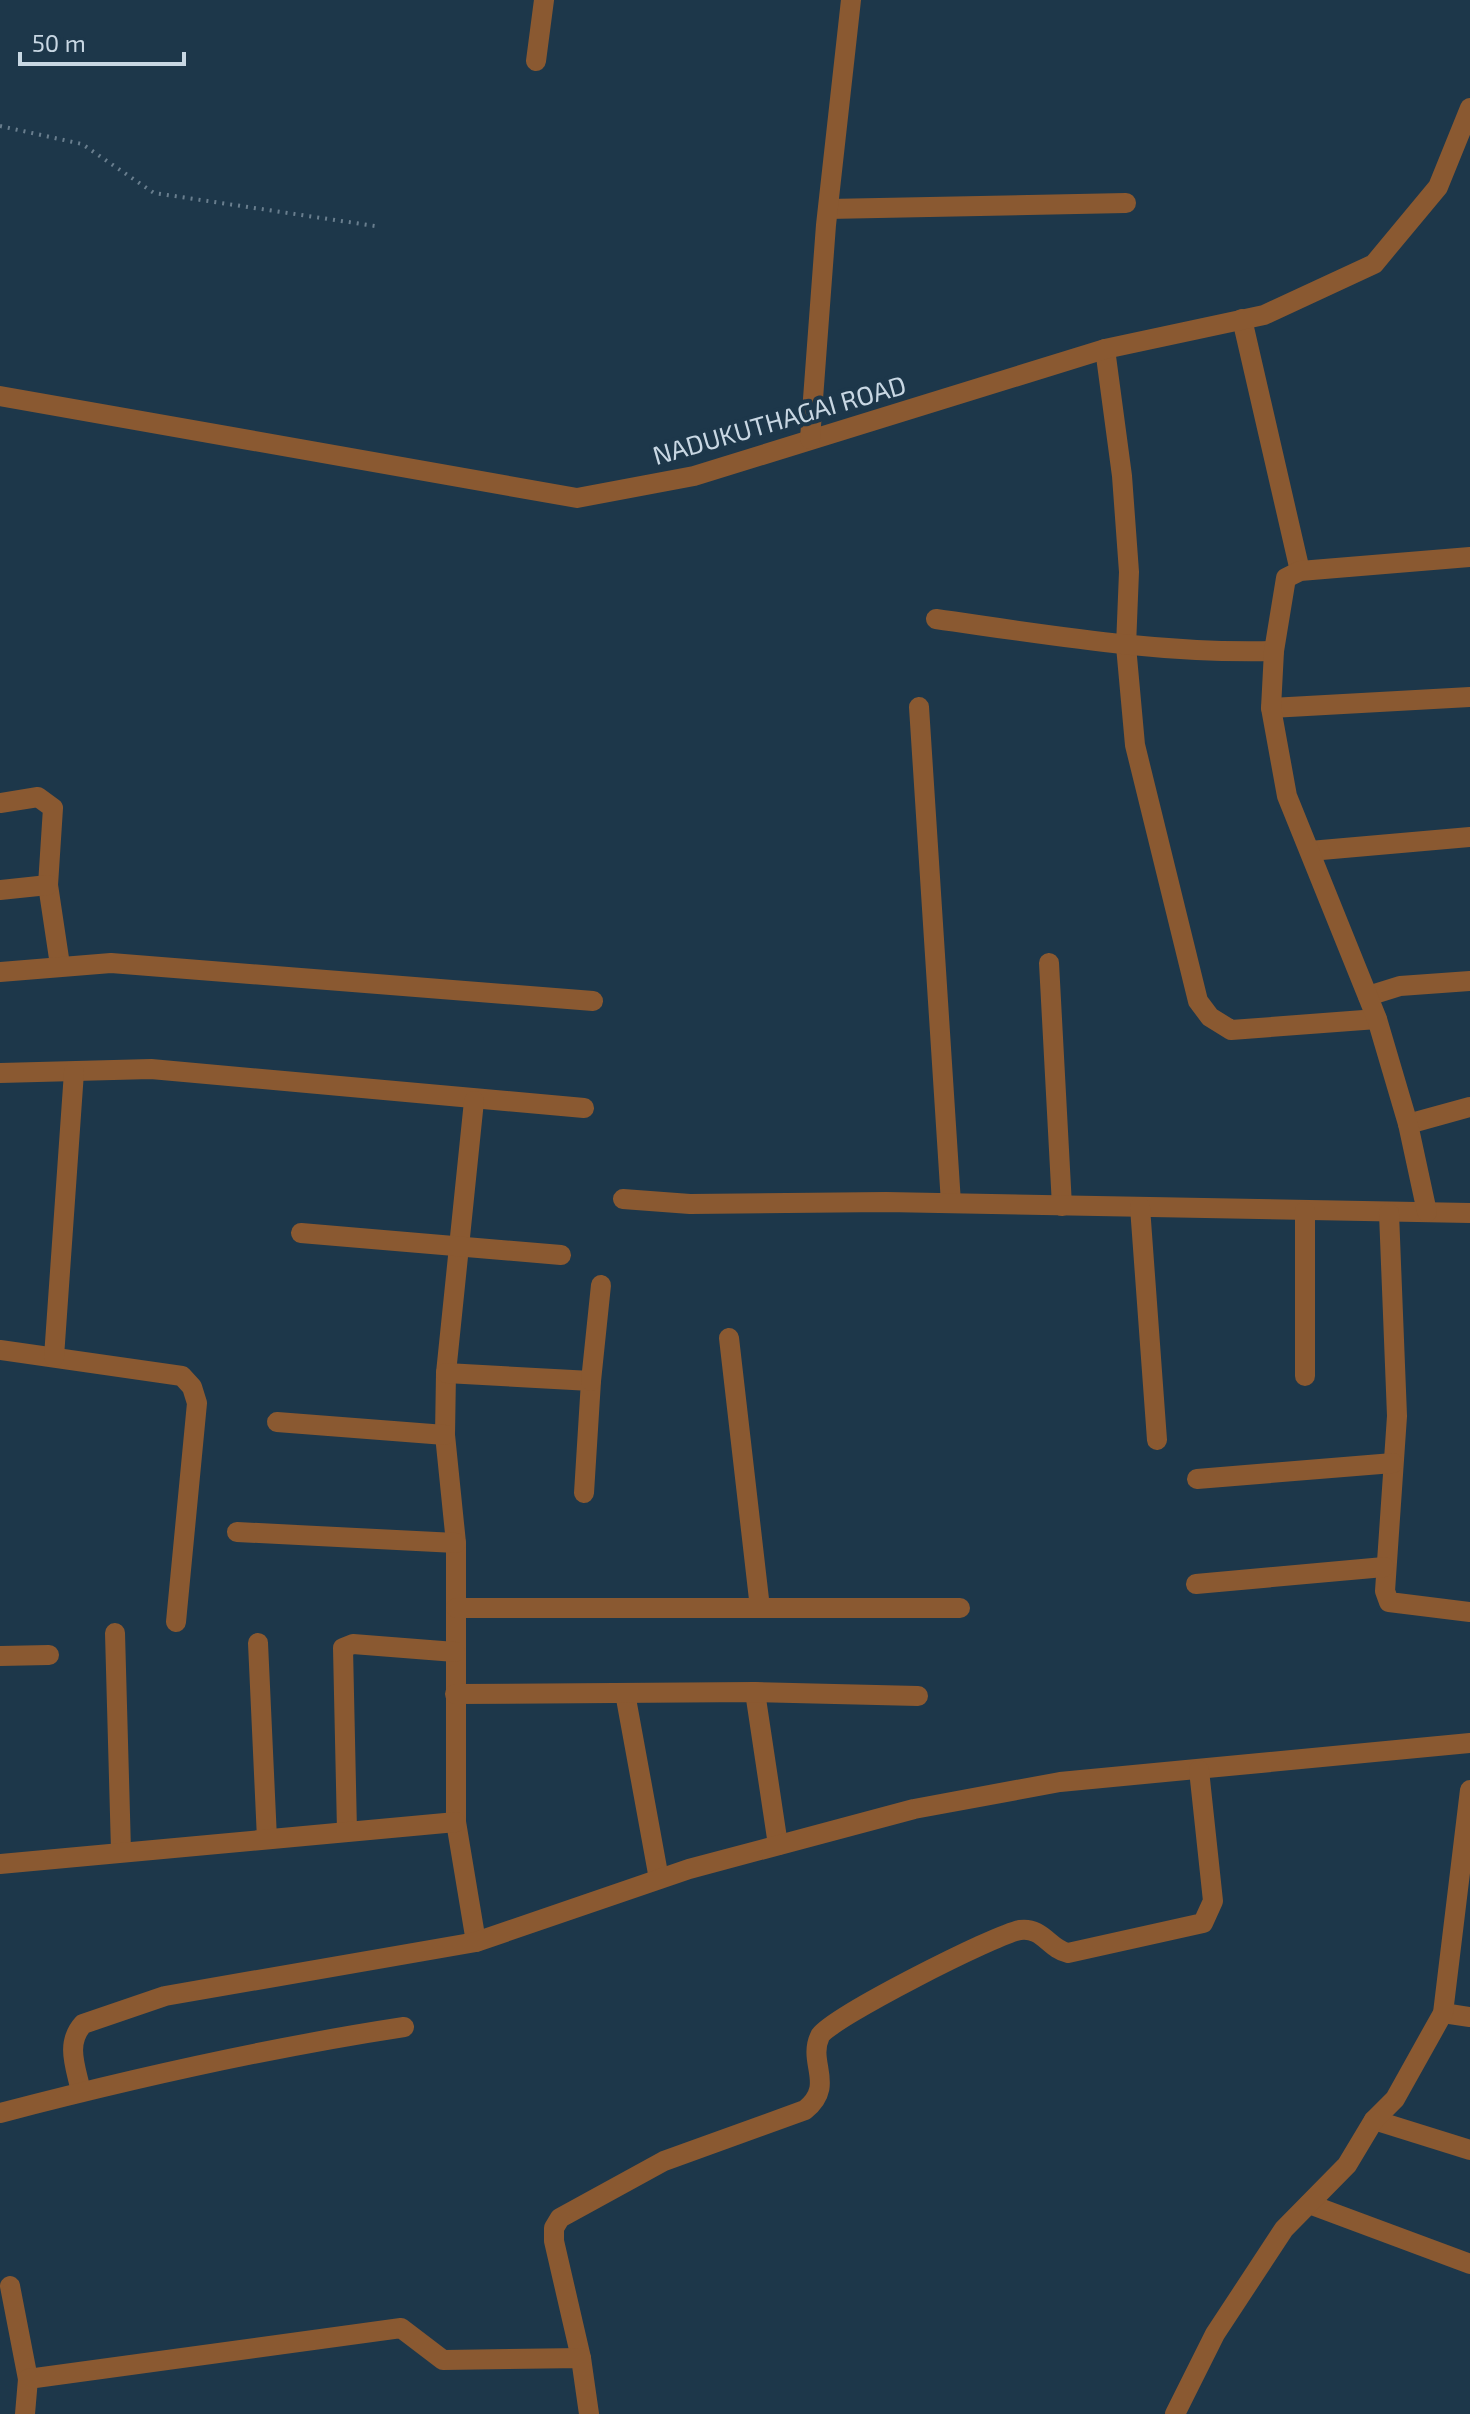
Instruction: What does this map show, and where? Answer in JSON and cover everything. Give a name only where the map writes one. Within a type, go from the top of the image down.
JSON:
[{"type":"street","points":[[536,61],[544,0]]},
{"type":"street","points":[[810,439],[828,209],[851,0]]},
{"type":"street","name":"NADUKUTHAGAI ROAD","points":[[0,396],[577,498],[694,476],[1105,349],[1264,315],[1374,264],[1438,187],[1470,108]]},
{"type":"street","points":[[828,209],[1126,203]]},
{"type":"street","points":[[1242,319],[1300,571]]},
{"type":"street","points":[[1105,349],[1122,476],[1129,572],[1126,646],[1135,745],[1198,1001],[1210,1017],[1231,1030],[1377,1019]]},
{"type":"street","points":[[1427,1212],[1408,1124],[1377,1019],[1287,796],[1271,708],[1274,651],[1286,578],[1300,571],[1470,557]]},
{"type":"street","points":[[936,619],[1126,646],[1201,653],[1274,651]]},
{"type":"street","points":[[1271,708],[1470,697]]},
{"type":"street","points":[[919,707],[951,1203]]},
{"type":"street","points":[[0,803],[38,797],[53,808],[48,885],[60,965]]},
{"type":"street","points":[[1310,851],[1470,837]]},
{"type":"street","points":[[0,890],[48,885]]},
{"type":"street","points":[[1049,963],[1062,1206]]},
{"type":"street","points":[[0,972],[60,965],[158,966],[593,1001]]},
{"type":"street","points":[[1368,996],[1400,986],[1470,981]]},
{"type":"street","points":[[0,1073],[151,1069],[474,1101],[584,1108]]},
{"type":"street","points":[[54,1357],[74,1072]]},
{"type":"street","points":[[474,1101],[446,1373],[445,1435],[456,1543],[456,1822],[476,1942]]},
{"type":"street","points":[[1408,1124],[1470,1107]]},
{"type":"street","points":[[623,1199],[690,1204],[951,1203],[1470,1213]]},
{"type":"street","points":[[1140,1207],[1157,1440]]},
{"type":"street","points":[[1305,1211],[1305,1376]]},
{"type":"street","points":[[1389,1213],[1397,1416],[1384,1567],[1389,1602],[1470,1612]]},
{"type":"street","points":[[301,1233],[561,1255]]},
{"type":"street","points":[[584,1493],[601,1285]]},
{"type":"street","points":[[729,1338],[760,1608]]},
{"type":"street","points":[[0,1350],[182,1376],[192,1387],[197,1403],[176,1622]]},
{"type":"street","points":[[446,1373],[591,1381]]},
{"type":"street","points":[[277,1422],[445,1435]]},
{"type":"street","points":[[1197,1479],[1393,1463]]},
{"type":"street","points":[[237,1532],[456,1543]]},
{"type":"street","points":[[1196,1584],[1384,1567]]},
{"type":"street","points":[[456,1608],[960,1608]]},
{"type":"street","points":[[115,1633],[121,1851]]},
{"type":"street","points":[[258,1643],[267,1839]]},
{"type":"street","points":[[347,1831],[343,1648],[353,1644],[455,1652]]},
{"type":"street","points":[[0,1656],[49,1655]]},
{"type":"street","points":[[455,1694],[755,1692],[918,1696]]},
{"type":"street","points":[[755,1692],[778,1845]]},
{"type":"street","points":[[625,1693],[659,1879]]},
{"type":"street","points":[[81,2092],[71,2045],[83,2024],[165,1996],[476,1942],[659,1879],[914,1809],[1031,1787],[1470,1743]]},
{"type":"street","points":[[589,2414],[581,2358],[554,2241],[560,2218],[664,2161],[805,2110],[817,2100],[821,2084],[819,2037],[826,2027],[881,1995],[1018,1930],[1043,1935],[1058,1951],[1068,1953],[1203,1923],[1213,1901],[1199,1770]]},
{"type":"street","points":[[1175,2414],[1215,2334],[1284,2229],[1347,2165],[1374,2120],[1395,2099],[1443,2013],[1463,1921],[1470,1790]]},
{"type":"street","points":[[0,1864],[456,1822]]},
{"type":"street","points":[[1443,2013],[1470,2017]]},
{"type":"street","points":[[0,2113],[292,2045],[404,2027]]},
{"type":"street","points":[[1374,2120],[1470,2150]]},
{"type":"street","points":[[1309,2204],[1470,2264]]},
{"type":"street","points":[[10,2286],[28,2379],[25,2414]]},
{"type":"street","points":[[28,2379],[401,2328],[443,2360],[581,2358]]},
{"type":"path","points":[[0,126],[82,144],[154,193],[375,226]]}]
